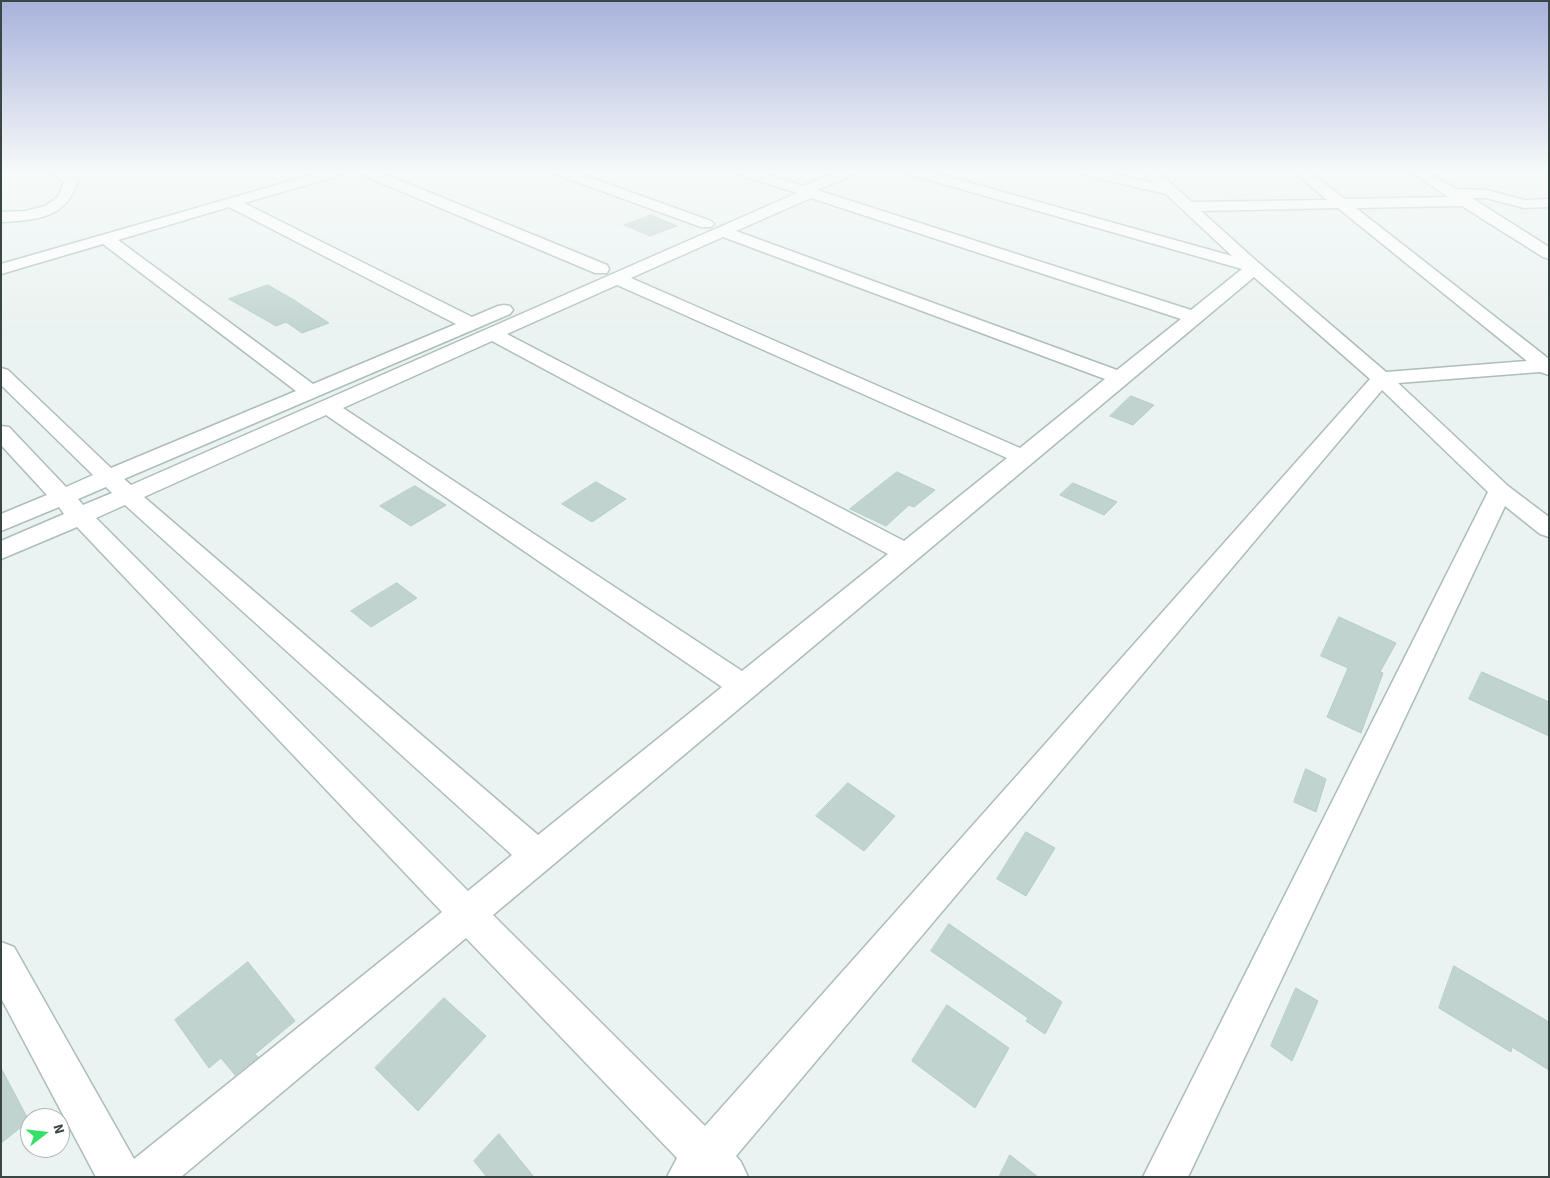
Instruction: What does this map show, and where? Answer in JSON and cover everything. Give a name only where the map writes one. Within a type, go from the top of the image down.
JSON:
[{"type":"street","points":[[1,269],[152,226]]},
{"type":"street","points":[[277,226],[471,324]]},
{"type":"street","points":[[496,226],[610,274],[1023,457]]},
{"type":"street","points":[[709,226],[1120,378]]},
{"type":"street","points":[[1,551],[71,507],[320,399],[493,334],[610,274],[719,226]]},
{"type":"street","points":[[913,226],[1194,317]]},
{"type":"street","points":[[1106,226],[1254,268]]},
{"type":"street","points":[[1209,226],[1381,378],[1500,491],[1549,529]]},
{"type":"street","points":[[1370,226],[1547,367]]},
{"type":"street","points":[[1506,226],[1549,254]]},
{"type":"street","points":[[106,239],[320,399],[744,687]]},
{"type":"street","points":[[147,1177],[1254,268]]},
{"type":"street","points":[[1,523],[71,507],[320,399],[471,324],[610,274]]},
{"type":"street","points":[[493,334],[906,553]]},
{"type":"street","points":[[1,432],[71,507],[467,914],[707,1170],[1381,378],[1547,367]]},
{"type":"street","points":[[1,374],[118,486],[537,856]]},
{"type":"street","points":[[1165,1177],[1500,491]]},
{"type":"street","points":[[1,960],[120,1177]]},
{"type":"building","points":[[626,226],[677,226],[650,236]]},
{"type":"building","points":[[268,285],[329,323],[302,333],[286,322],[276,326],[229,299]]},
{"type":"building","points":[[1131,396],[1154,405],[1133,425],[1110,416]]},
{"type":"building","points":[[897,472],[935,490],[914,507],[909,505],[886,526],[850,509]]},
{"type":"building","points":[[596,482],[626,499],[592,522],[562,504]]},
{"type":"building","points":[[1073,483],[1117,502],[1104,515],[1060,495]]},
{"type":"building","points":[[415,486],[446,505],[411,526],[380,506]]},
{"type":"building","points":[[397,583],[417,598],[371,627],[351,611]]},
{"type":"building","points":[[1339,617],[1396,643],[1380,672],[1383,673],[1361,733],[1327,717],[1348,668],[1321,656]]},
{"type":"building","points":[[1482,672],[1549,702],[1549,736],[1469,699]]},
{"type":"building","points":[[1306,769],[1326,779],[1316,812],[1294,802]]},
{"type":"building","points":[[848,783],[895,816],[864,851],[816,816]]},
{"type":"building","points":[[1026,832],[1055,848],[1026,896],[997,879]]},
{"type":"building","points":[[949,924],[1062,1002],[1045,1034],[1026,1021],[1028,1018],[931,951]]},
{"type":"building","points":[[248,962],[295,1021],[255,1054],[258,1057],[235,1075],[221,1058],[209,1068],[175,1020]]},
{"type":"building","points":[[1454,966],[1549,1022],[1549,1070],[1512,1047],[1511,1052],[1439,1008]]},
{"type":"building","points":[[1296,988],[1318,1001],[1292,1061],[1271,1046]]},
{"type":"building","points":[[444,998],[486,1036],[418,1111],[375,1068]]},
{"type":"building","points":[[947,1005],[1009,1048],[975,1108],[912,1061]]},
{"type":"building","points":[[1,1068],[22,1108],[20,1108],[20,1128],[1,1143]]},
{"type":"building","points":[[499,1134],[534,1177],[487,1177],[474,1161]]},
{"type":"building","points":[[1010,1155],[1038,1177],[999,1177]]}]
